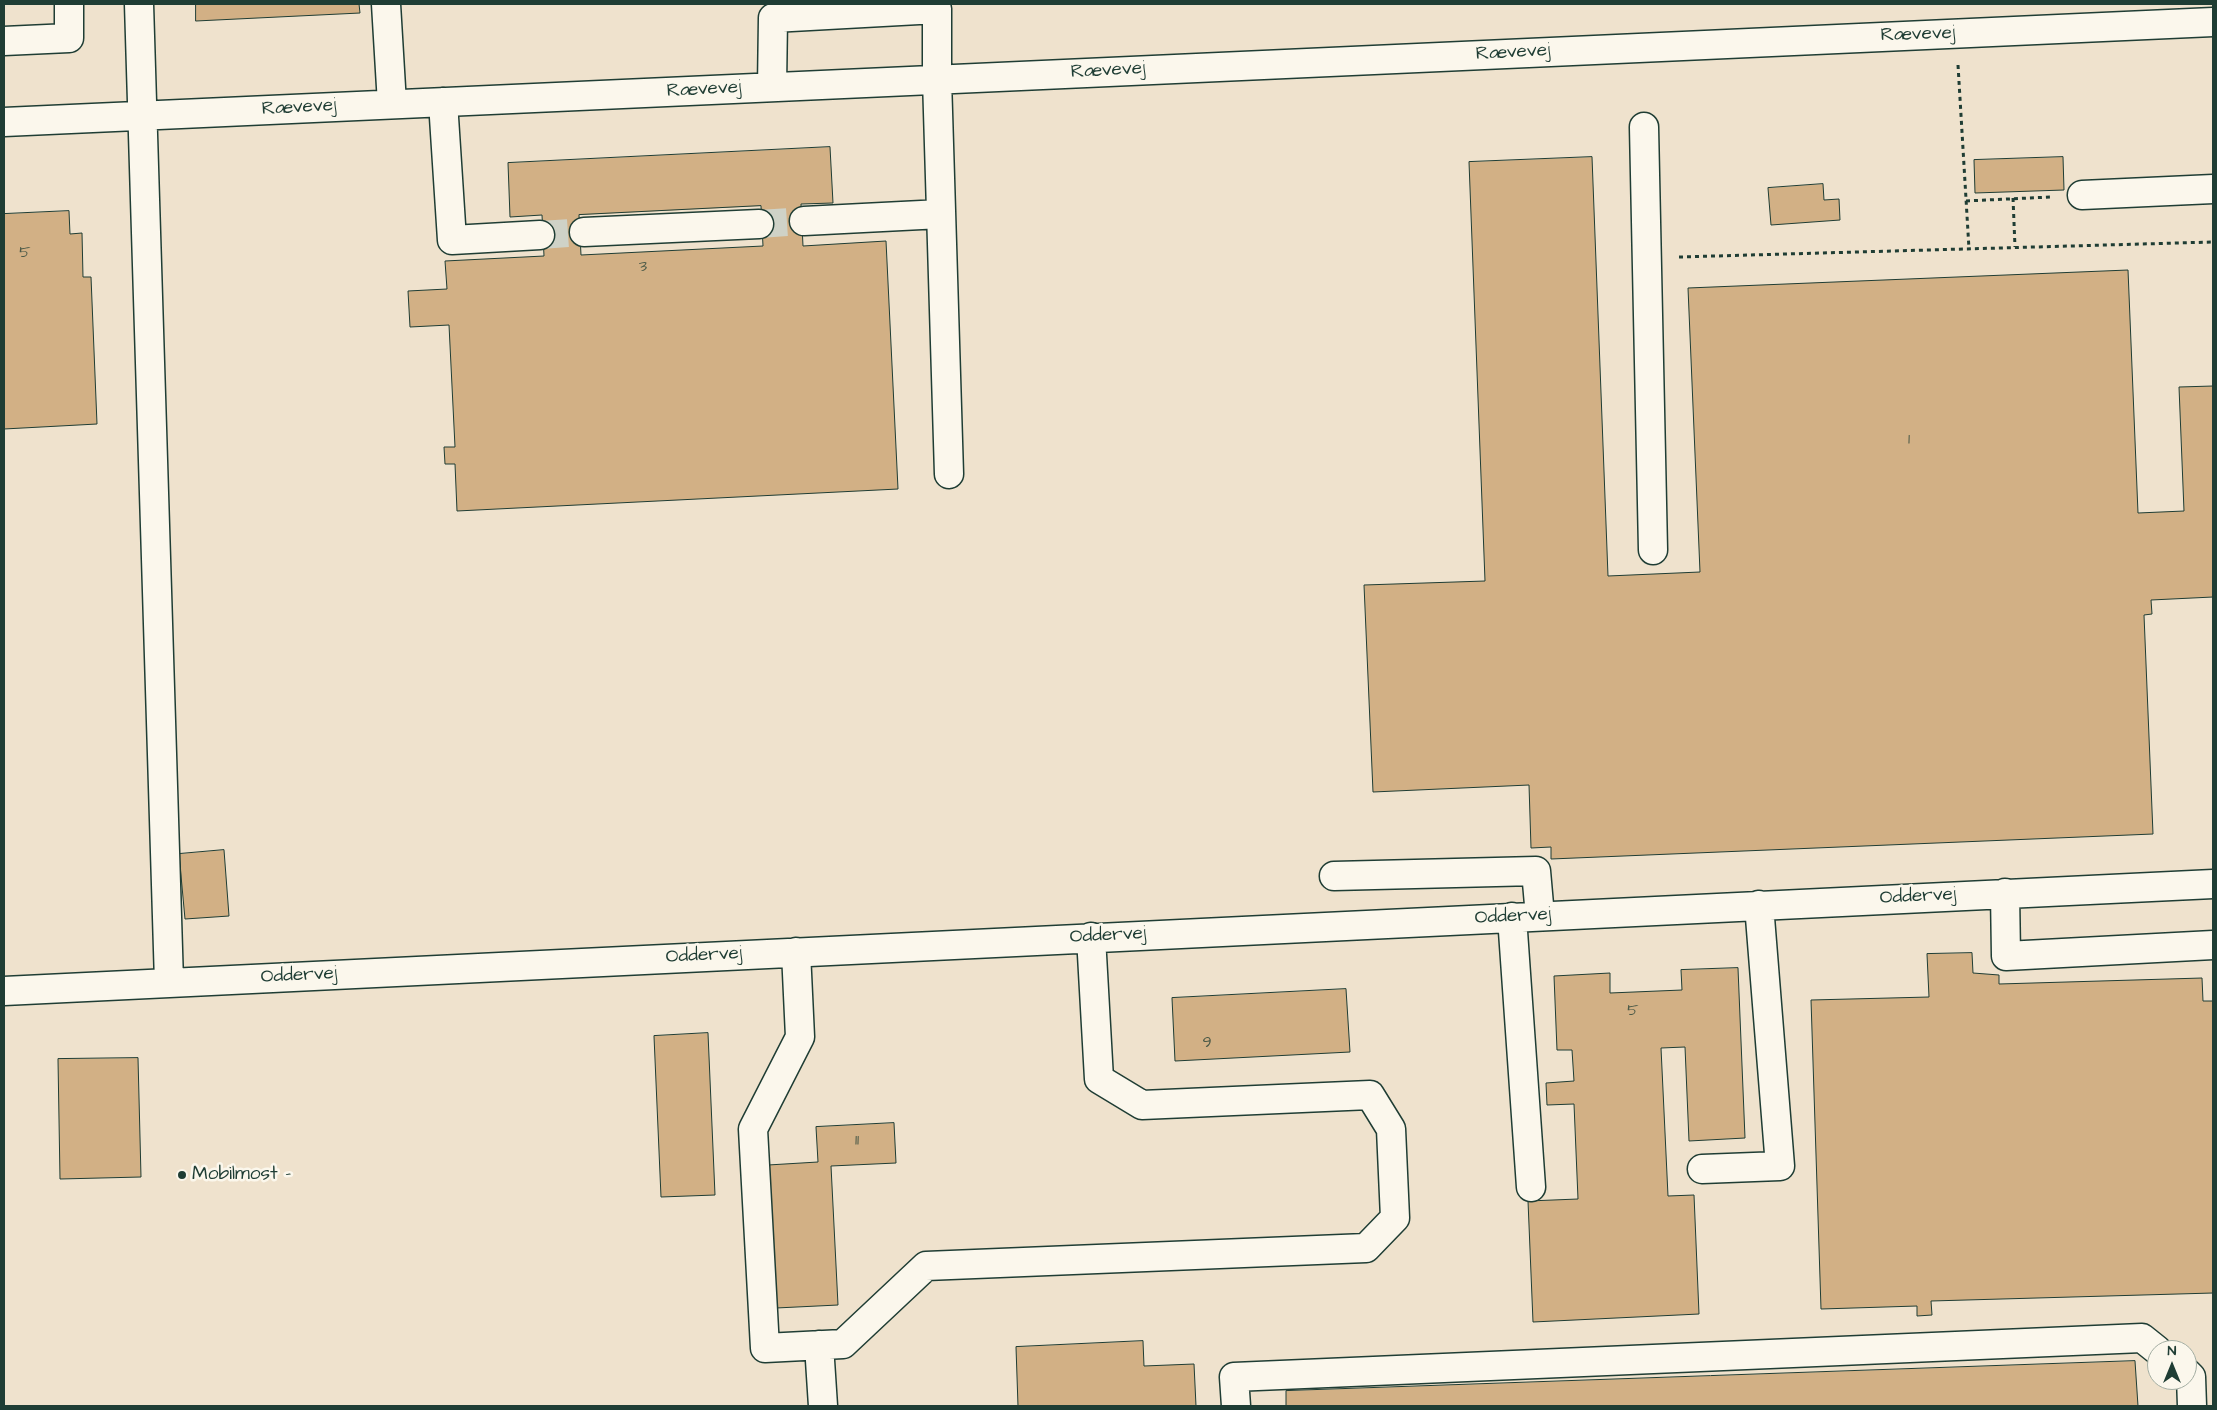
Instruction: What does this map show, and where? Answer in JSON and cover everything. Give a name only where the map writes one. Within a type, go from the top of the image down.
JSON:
[{"type":"street","points":[[4,41],[69,38],[69,4]]},
{"type":"street","points":[[139,4],[169,982]]},
{"type":"street","points":[[386,4],[392,104]]},
{"type":"street","points":[[772,87],[773,18],[936,6],[950,474]]},
{"type":"street","name":"Rævevej","points":[[4,122],[1957,34],[2152,14],[2213,22]]},
{"type":"street","points":[[443,102],[452,240],[540,235]]},
{"type":"street","points":[[1644,127],[1653,550]]},
{"type":"street","points":[[2082,196],[2213,189]]},
{"type":"street","points":[[804,221],[941,214]]},
{"type":"street","points":[[584,232],[759,224]]},
{"type":"street","points":[[1334,876],[1536,871],[1540,916]]},
{"type":"street","name":"Oddervej","points":[[4,991],[2213,884]]},
{"type":"street","points":[[2005,893],[2006,956],[2213,945]]},
{"type":"street","points":[[1702,1169],[1780,1166],[1759,905]]},
{"type":"street","points":[[1512,917],[1531,1187]]},
{"type":"street","points":[[796,952],[800,1037],[754,1129],[765,1348],[842,1344],[926,1266],[1366,1248],[1395,1218],[1390,1129],[1370,1095],[1142,1105],[1099,1079],[1091,937]]},
{"type":"street","points":[[1236,1406],[1234,1377],[2142,1338],[2147,1342]]},
{"type":"street","points":[[820,1345],[823,1406]]},
{"type":"street","points":[[2192,1390],[2192,1406]]},
{"type":"path","points":[[1957,34],[1970,249]]},
{"type":"path","points":[[1966,201],[2082,196]]},
{"type":"path","points":[[2013,198],[2015,247]]},
{"type":"path","points":[[1646,258],[2213,242]]},
{"type":"shaded area","points":[[4,4],[2213,4],[2213,1406],[4,1406]]},
{"type":"building","points":[[196,4],[359,4],[360,13],[196,21]]},
{"type":"building","points":[[830,147],[833,203],[801,204],[803,246],[886,241],[898,489],[457,511],[455,464],[445,464],[444,447],[455,447],[449,325],[410,327],[408,291],[447,289],[445,261],[544,256],[542,215],[510,217],[508,163]],"holes":[[[761,206],[763,246],[581,255],[579,215]]]},
{"type":"building","points":[[1592,157],[1608,576],[1700,572],[1688,288],[2128,270],[2138,513],[2184,511],[2179,387],[2213,386],[2213,597],[2151,600],[2152,614],[2144,615],[2153,834],[1551,859],[1551,847],[1531,848],[1529,785],[1373,792],[1364,585],[1485,581],[1469,162]]},
{"type":"building","points":[[2063,157],[2064,190],[1975,193],[1974,160]]},
{"type":"building","points":[[1823,184],[1824,200],[1839,199],[1840,220],[1771,225],[1768,188]]},
{"type":"building","points":[[69,211],[70,234],[82,233],[83,277],[91,277],[97,424],[4,429],[4,214]]},
{"type":"building","points":[[224,850],[229,916],[185,919],[179,854]]},
{"type":"building","points":[[1972,953],[1973,973],[1999,975],[1999,984],[2202,978],[2203,1001],[2213,1001],[2213,1293],[1931,1301],[1932,1315],[1917,1316],[1917,1306],[1821,1309],[1811,1000],[1929,997],[1927,954]]},
{"type":"building","points":[[1738,968],[1745,1138],[1689,1141],[1685,1047],[1661,1048],[1668,1196],[1694,1195],[1699,1314],[1533,1322],[1528,1201],[1578,1199],[1574,1104],[1547,1105],[1546,1083],[1574,1081],[1572,1050],[1557,1050],[1554,976],[1610,973],[1610,993],[1682,990],[1681,970]]},
{"type":"building","points":[[1346,989],[1350,1052],[1175,1061],[1172,998]]},
{"type":"building","points":[[708,1033],[715,1195],[661,1197],[654,1036]]},
{"type":"building","points":[[138,1058],[141,1177],[60,1179],[58,1059]]},
{"type":"building","points":[[894,1123],[896,1163],[831,1166],[838,1305],[776,1308],[768,1165],[818,1162],[816,1127]]},
{"type":"building","points":[[1143,1341],[1144,1366],[1194,1364],[1196,1406],[1018,1406],[1016,1347]]},
{"type":"building","points":[[2135,1361],[2138,1406],[1286,1406],[1286,1391]]},
{"type":"tunnel","points":[[759,224],[804,221]]},
{"type":"tunnel","points":[[540,235],[584,232]]},
{"type":"place","name":"Mobilmost -","points":[[182,1175]]}]
